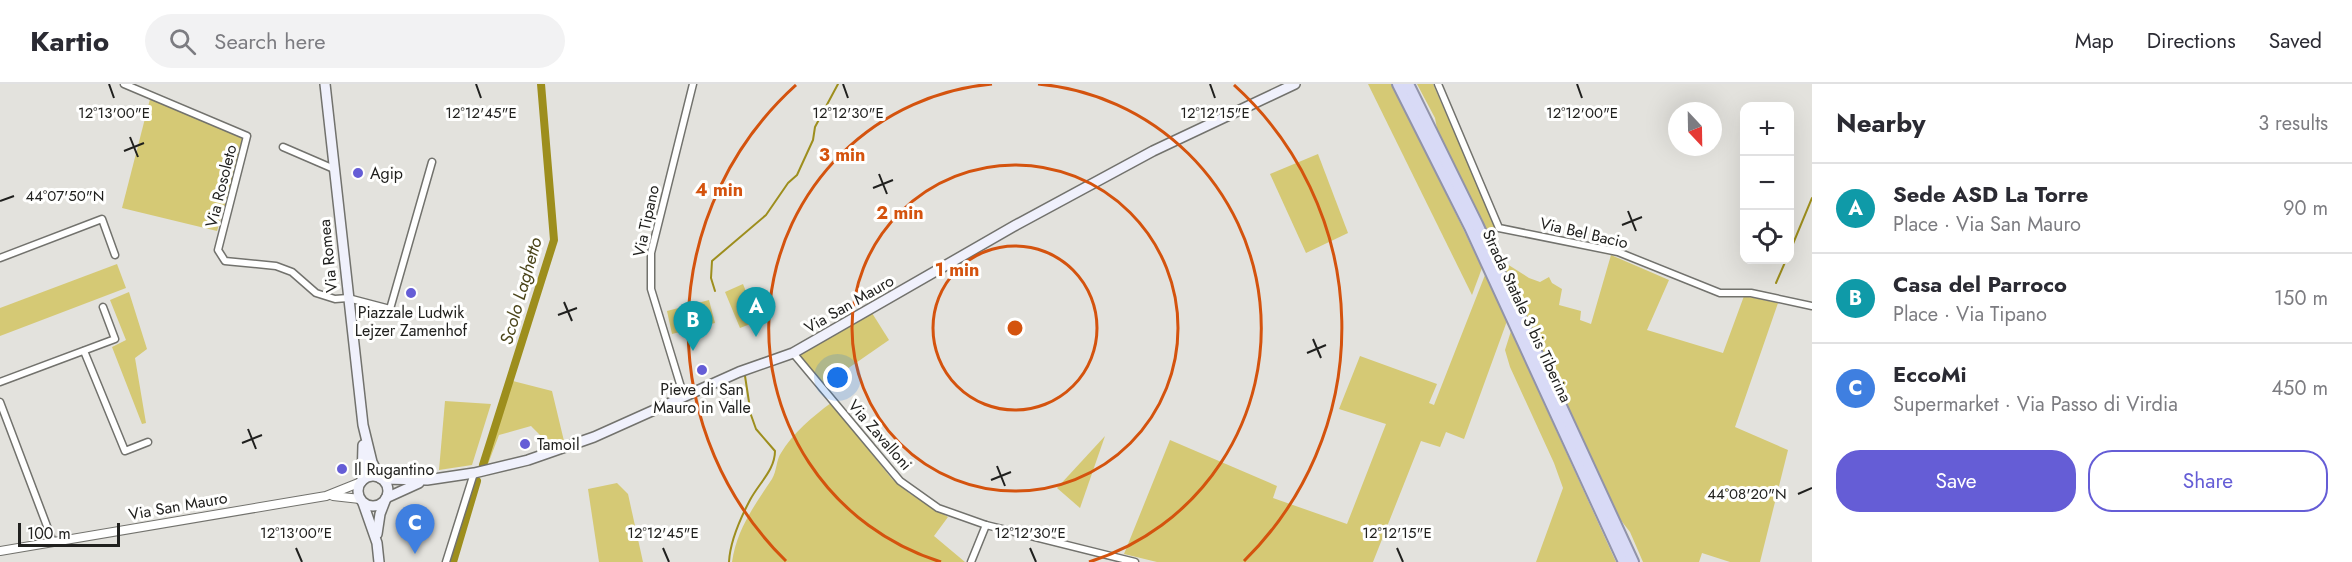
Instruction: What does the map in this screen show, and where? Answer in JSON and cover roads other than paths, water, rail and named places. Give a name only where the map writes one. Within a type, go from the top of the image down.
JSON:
[{"type":"highway","name":"Strada Statale 3 bis Tiberina","points":[[1398,84],[1473,225]]},
{"type":"highway","name":"Strada Statale 3 bis Tiberina","points":[[1408,84],[1633,562]]},
{"type":"highway","name":"Strada Statale 3 bis Tiberina","points":[[1527,340],[1624,562]]},
{"type":"main road","name":"Via Romea","points":[[325,84],[363,424],[372,462],[381,478]]},
{"type":"main road","name":"Via San Mauro","points":[[381,478],[427,480],[474,473],[528,460],[594,437],[739,372],[793,353],[1016,225],[1143,156],[1295,84]]},
{"type":"main road","name":"Via Romea","points":[[361,482],[363,424]]},
{"type":"main road","points":[[376,543],[378,524],[388,490],[381,478],[370,476],[361,482],[358,491],[376,543],[379,562]]},
{"type":"main road","name":"Via San Mauro","points":[[386,499],[427,480]]},
{"type":"main road","points":[[361,501],[372,506],[381,504],[386,499]]},
{"type":"street","name":"Via Rosoleto","points":[[124,84],[247,136],[218,250],[225,261],[276,266],[291,272],[316,293],[336,299],[348,298],[390,309],[432,162]]},
{"type":"street","name":"Via Tipano","points":[[684,397],[651,290],[651,253],[693,84]]},
{"type":"street","name":"Via Bel Bacio","points":[[1438,84],[1499,228],[1618,252],[1720,293],[1751,293],[1812,306]]},
{"type":"street","points":[[283,147],[334,169]]},
{"type":"street","points":[[0,258],[102,219],[116,255]]},
{"type":"street","points":[[0,382],[115,339],[103,307]]},
{"type":"street","points":[[84,351],[125,451],[148,442]]},
{"type":"street","name":"Via Zavalloni","points":[[793,353],[900,481],[938,508],[986,525],[1135,562]]},
{"type":"street","points":[[0,402],[53,542]]},
{"type":"street","points":[[446,562],[474,473]]},
{"type":"street","name":"Via San Mauro","points":[[0,551],[326,496],[361,482]]},
{"type":"street","name":"Via San Mauro","points":[[326,496],[361,501]]},
{"type":"street","points":[[971,562],[986,525]]},
{"type":"waterway","name":"Scolo Laghetto","points":[[483,465],[554,240],[541,84]]},
{"type":"waterway","points":[[715,291],[711,278],[712,261],[766,215],[788,183],[797,175],[813,140],[815,127],[838,84]]},
{"type":"waterway","points":[[1794,241],[1812,198]]},
{"type":"waterway","points":[[1776,283],[1784,264]]},
{"type":"waterway","points":[[729,562],[731,546],[739,522],[769,470],[775,451],[756,429],[751,415],[745,376]]},
{"type":"waterway","name":"Scolo Laghetto","points":[[453,562],[477,481]]},
{"type":"place","name":"Agip","points":[[358,173]]},
{"type":"place","name":"Piazzale Ludwik Lejzer Zamenhof","points":[[411,293]]},
{"type":"place","name":"Sede ASD La Torre","points":[[756,337]]},
{"type":"place","name":"Casa del Parroco","points":[[693,351]]},
{"type":"place","name":"Pieve di San Mauro in Valle","points":[[702,370]]},
{"type":"place","name":"Tamoil","points":[[525,444]]},
{"type":"place","name":"Il Rugantino","points":[[342,469]]},
{"type":"place","name":"EccoMi","points":[[415,554]]}]
